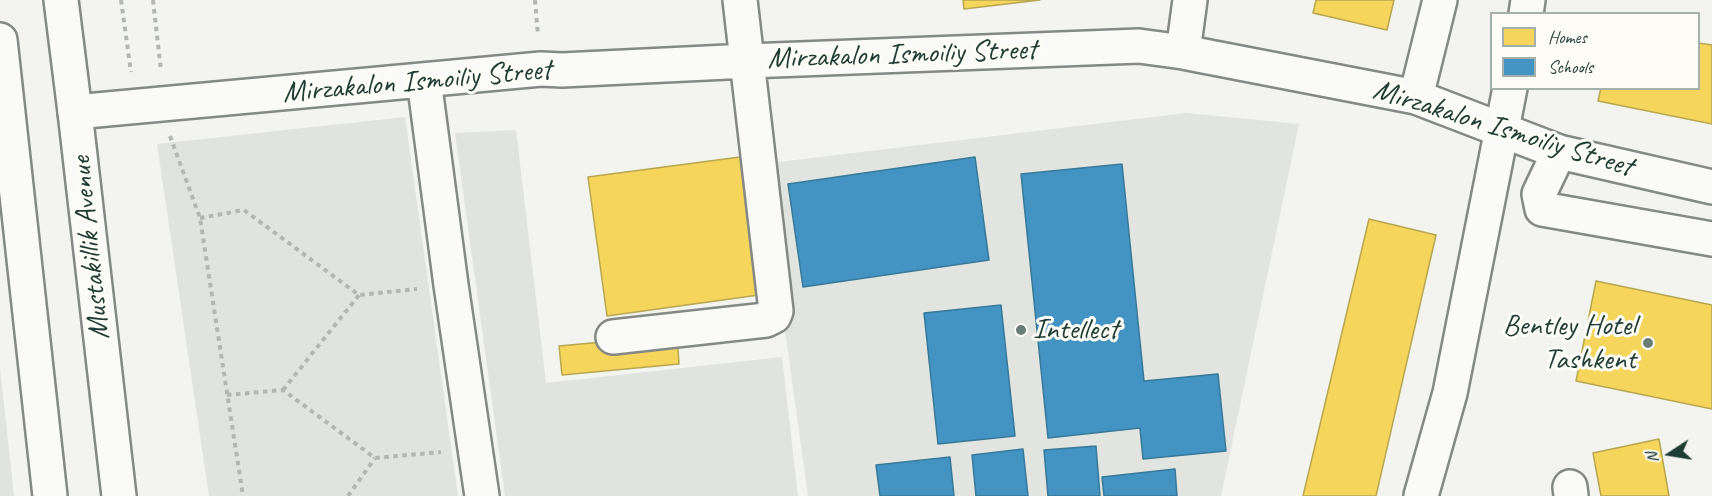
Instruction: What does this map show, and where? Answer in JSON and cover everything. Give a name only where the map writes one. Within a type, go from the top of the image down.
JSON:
[{"type":"street","name":"Mustakillik Avenue","points":[[61,0],[119,496]]},
{"type":"street","points":[[613,337],[766,320],[774,316],[776,311],[740,0]]},
{"type":"street","points":[[1183,52],[1190,0]]},
{"type":"street","points":[[1416,98],[1440,0]]},
{"type":"street","points":[[0,40],[50,496]]},
{"type":"street","name":"Mirzakalon Ismoiliy Street","points":[[75,112],[541,69],[562,70],[1139,46],[1183,52],[1416,98],[1559,152],[1712,187]]},
{"type":"street","points":[[424,80],[482,496]]},
{"type":"street","points":[[1421,496],[1450,393],[1510,90]]},
{"type":"street","points":[[1559,152],[1539,194],[1542,209],[1712,239]]},
{"type":"path","points":[[121,0],[131,70]]},
{"type":"path","points":[[153,0],[162,82]]},
{"type":"path","points":[[168,129],[200,218],[243,496]]},
{"type":"path","points":[[200,218],[244,210],[358,295],[451,285]]},
{"type":"path","points":[[283,390],[358,295]]},
{"type":"path","points":[[227,395],[283,390],[375,458],[475,449]]},
{"type":"path","points":[[348,496],[375,458]]},
{"type":"shaded area","name":"Intellect","points":[[1186,113],[1299,124],[1221,496],[808,496],[762,164]]},
{"type":"shaded area","points":[[405,117],[458,496],[209,496],[157,144]]},
{"type":"shaded area","points":[[516,130],[546,383],[782,357],[798,496],[505,496],[455,133]]},
{"type":"shaded area","points":[[0,368],[14,496],[0,496]]},
{"type":"building: Homes","points":[[963,0],[1040,0],[964,9]]},
{"type":"building: Homes","points":[[1316,0],[1394,0],[1387,30],[1313,13]]},
{"type":"building: Homes","points":[[1700,43],[1712,45],[1712,124],[1598,101],[1601,90],[1700,90]]},
{"type":"building: Homes","points":[[740,157],[759,295],[607,316],[588,177]]},
{"type":"building: Homes","points":[[1369,219],[1436,235],[1376,496],[1303,496]]},
{"type":"building: Homes","name":"Bentley Hotel Tashkent","points":[[1596,281],[1712,305],[1712,409],[1576,381]]},
{"type":"building: Homes","points":[[677,335],[679,364],[562,375],[559,346]]},
{"type":"building: Homes","points":[[1659,439],[1669,496],[1601,496],[1593,453]]},
{"type":"building: Schools","points":[[975,157],[989,260],[803,287],[788,184]]},
{"type":"building: Schools","points":[[1122,164],[1144,381],[1218,374],[1226,451],[1143,459],[1140,428],[1048,438],[1021,174]]},
{"type":"building: Schools","points":[[1001,305],[1015,436],[938,444],[924,313]]},
{"type":"building: Schools","points":[[1096,446],[1100,496],[1048,496],[1044,450]]},
{"type":"building: Schools","points":[[1023,449],[1028,496],[976,496],[972,455]]},
{"type":"building: Schools","points":[[950,457],[954,496],[880,496],[876,465]]},
{"type":"building: Schools","points":[[1175,469],[1177,496],[1104,496],[1102,477]]},
{"type":"place","name":"Intellect","points":[[1021,330]]},
{"type":"place","name":"Bentley Hotel Tashkent","points":[[1648,343]]}]
